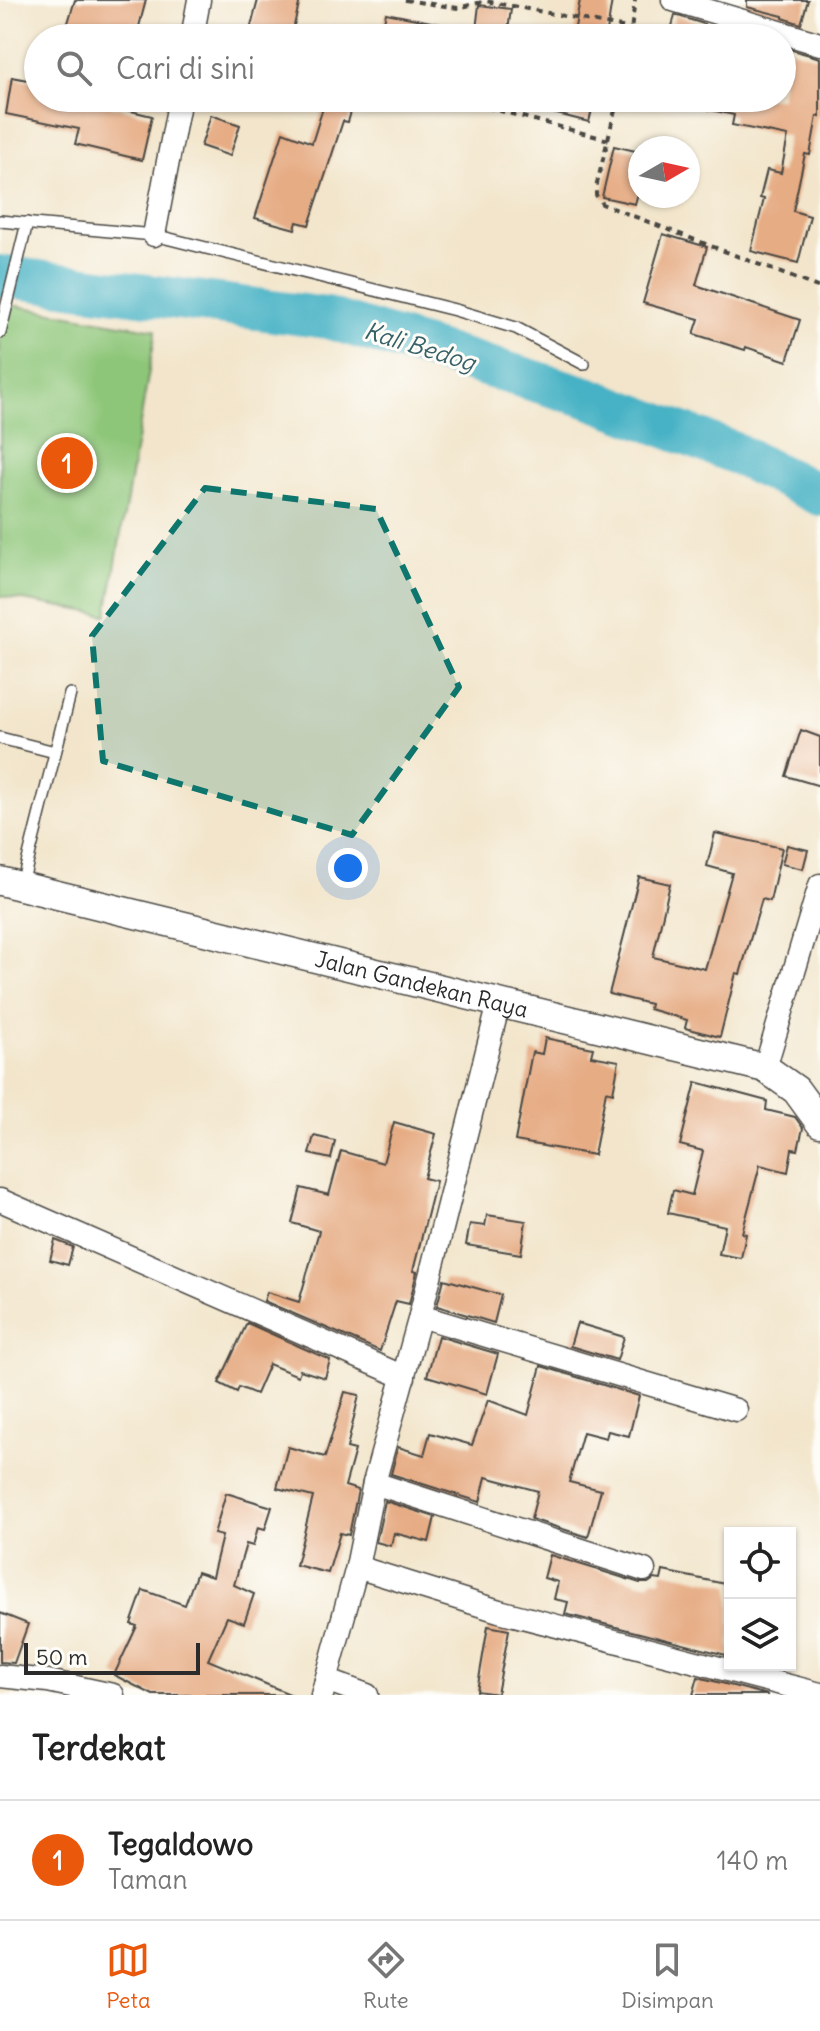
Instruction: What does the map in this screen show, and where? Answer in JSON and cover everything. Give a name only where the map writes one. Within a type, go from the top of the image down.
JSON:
[{"type":"street","points":[[195,24],[199,0]]},
{"type":"street","points":[[673,0],[753,24]]},
{"type":"street","points":[[796,37],[820,44]]},
{"type":"street","points":[[154,235],[177,112]]},
{"type":"street","name":"Jalan Gandekan Raya","points":[[11,884],[765,1068],[796,1090],[820,1122]]},
{"type":"street","points":[[765,1068],[820,885]]},
{"type":"street","points":[[367,1695],[324,1687],[499,1003]]},
{"type":"street","points":[[0,1200],[404,1377]]},
{"type":"street","points":[[420,1316],[736,1410]]},
{"type":"street","points":[[374,1483],[644,1570]]},
{"type":"street","points":[[357,1567],[499,1611],[820,1694]]},
{"type":"street","points":[[0,1676],[48,1681],[113,1695]]},
{"type":"lane","points":[[0,221],[154,235],[516,328],[584,364]]},
{"type":"lane","points":[[0,333],[27,223]]},
{"type":"lane","points":[[11,884],[55,752],[70,694]]},
{"type":"lane","points":[[0,738],[55,752]]},
{"type":"path","points":[[405,0],[458,8],[486,1],[606,24]]},
{"type":"path","points":[[633,24],[635,0]]},
{"type":"path","points":[[504,112],[609,140]]},
{"type":"path","points":[[615,112],[596,188],[596,195],[602,204],[820,288]]},
{"type":"highlighted area","points":[[205,488],[376,509],[459,687],[352,835],[103,761],[92,636]]},
{"type":"green space","points":[[0,303],[156,330],[107,615],[0,596]]},
{"type":"building","points":[[75,0],[146,0],[140,24],[68,24]]},
{"type":"building","points":[[258,0],[300,0],[294,24],[252,24]]},
{"type":"building","points":[[580,0],[612,0],[608,24],[576,24]]},
{"type":"building","points":[[747,0],[808,0],[801,24],[747,7]]},
{"type":"building","points":[[479,5],[511,9],[509,24],[477,24]]},
{"type":"building","points":[[386,13],[441,24],[383,24]]},
{"type":"building","points":[[675,15],[704,24],[673,24]]},
{"type":"building","points":[[796,51],[820,58],[820,117],[817,116],[810,155],[805,154],[793,211],[810,216],[798,263],[751,251],[764,199],[760,198],[767,170],[781,173],[788,136],[732,125],[734,115],[720,112],[796,112]]},
{"type":"building","points":[[12,77],[24,79],[24,112],[135,112],[152,116],[142,160],[75,144],[79,129],[6,114]]},
{"type":"building","points":[[322,112],[351,112],[348,122],[343,121],[309,225],[297,222],[295,229],[255,218],[283,132],[312,143]]},
{"type":"building","points":[[549,112],[592,112],[589,122]]},
{"type":"building","points":[[211,115],[240,125],[230,156],[201,146]]},
{"type":"building","points":[[614,146],[628,149],[628,203],[602,197]]},
{"type":"building","points":[[663,234],[707,247],[696,285],[800,320],[787,361],[694,334],[699,319],[643,303]]},
{"type":"building","points":[[801,730],[820,737],[820,786],[786,776]]},
{"type":"building","points":[[715,833],[782,848],[770,901],[762,899],[740,974],[736,973],[720,1037],[685,1028],[687,1020],[649,1009],[650,1004],[609,994],[639,877],[670,884],[653,957],[705,969],[732,873],[707,866]]},
{"type":"building","points":[[787,845],[808,850],[803,869],[782,864]]},
{"type":"building","points":[[545,1038],[593,1048],[591,1056],[619,1061],[613,1093],[606,1091],[594,1155],[515,1141],[532,1052],[542,1054]]},
{"type":"building","points":[[696,1082],[767,1101],[766,1110],[795,1117],[803,1128],[798,1150],[792,1149],[788,1172],[760,1165],[742,1233],[746,1234],[741,1258],[719,1254],[725,1226],[668,1213],[673,1190],[692,1195],[703,1151],[680,1145]]},
{"type":"building","points":[[394,1122],[436,1134],[424,1178],[436,1181],[413,1271],[417,1272],[409,1304],[396,1301],[380,1351],[264,1301],[267,1292],[299,1302],[319,1231],[292,1223],[301,1188],[329,1195],[341,1151],[383,1163]]},
{"type":"building","points":[[314,1136],[335,1141],[331,1159],[309,1154]]},
{"type":"building","points":[[487,1215],[526,1221],[521,1254],[466,1245],[470,1224],[485,1226]]},
{"type":"building","points":[[55,1240],[73,1247],[68,1265],[50,1260]]},
{"type":"building","points":[[444,1279],[501,1295],[494,1323],[437,1306]]},
{"type":"building","points":[[247,1323],[330,1360],[325,1378],[300,1370],[298,1376],[269,1364],[256,1394],[239,1387],[237,1392],[219,1383]]},
{"type":"building","points":[[577,1323],[624,1337],[617,1360],[570,1346]]},
{"type":"building","points":[[438,1336],[498,1354],[487,1394],[427,1376]]},
{"type":"building","points":[[541,1366],[639,1396],[629,1436],[608,1431],[606,1438],[583,1432],[569,1482],[601,1490],[588,1537],[531,1519],[538,1491],[486,1477],[480,1502],[391,1474],[398,1447],[424,1455],[430,1433],[472,1445],[488,1400],[528,1415]]},
{"type":"building","points":[[345,1392],[359,1395],[347,1448],[355,1450],[345,1486],[358,1490],[349,1535],[340,1533],[328,1573],[296,1565],[313,1497],[277,1488],[288,1447],[325,1457]]},
{"type":"building","points":[[226,1493],[272,1507],[265,1529],[258,1527],[253,1546],[246,1544],[234,1585],[254,1594],[244,1623],[227,1617],[208,1660],[292,1695],[153,1695],[114,1675],[137,1626],[131,1624],[143,1590],[185,1605],[197,1572],[212,1577],[222,1536],[214,1534]]},
{"type":"building","points":[[385,1501],[435,1517],[429,1542],[394,1533],[391,1546],[376,1542]]},
{"type":"building","points":[[550,1555],[640,1583],[661,1580],[663,1571],[724,1584],[724,1654],[565,1614],[568,1602],[554,1599],[558,1582],[544,1578]]},
{"type":"building","points":[[0,1613],[28,1624],[14,1663],[0,1662]]},
{"type":"building","points":[[488,1626],[509,1630],[497,1694],[477,1691]]},
{"type":"building","points":[[698,1677],[768,1695],[693,1695]]},
{"type":"waterway","name":"Kali Bedog","points":[[0,276],[327,318],[587,397],[732,452],[820,495]]},
{"type":"place","name":"Tegaldowo","points":[[67,463]]}]
